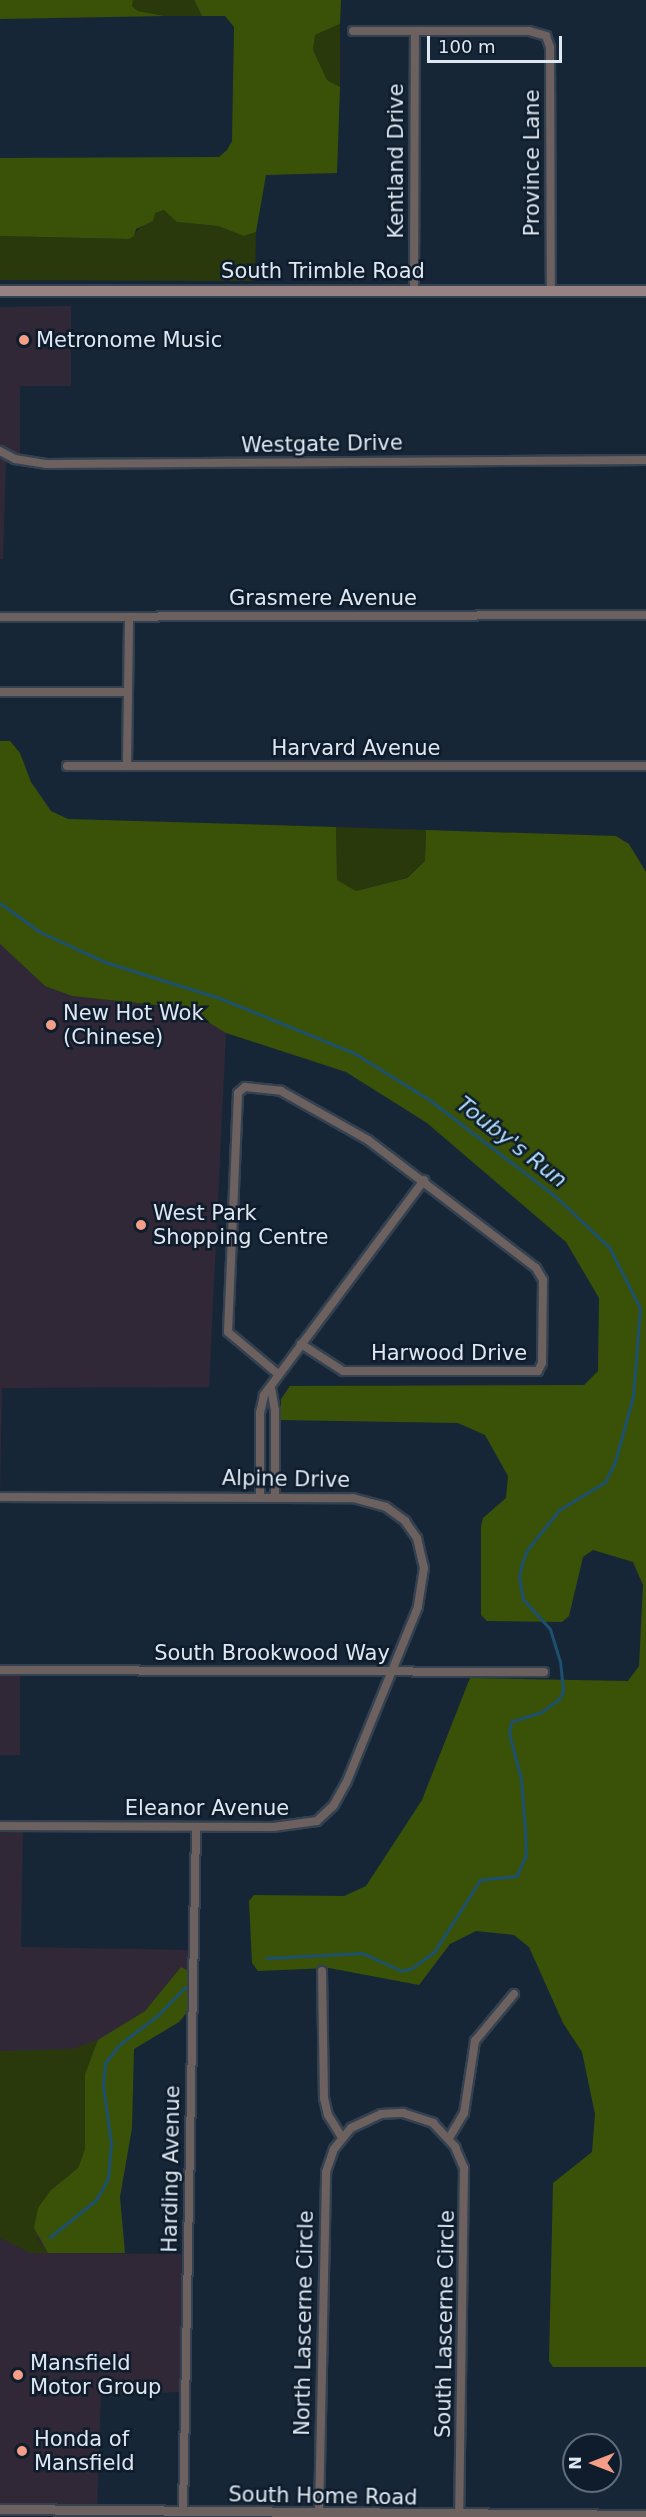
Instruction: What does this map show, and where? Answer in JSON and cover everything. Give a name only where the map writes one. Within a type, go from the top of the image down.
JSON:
[{"type":"main road","name":"South Trimble Road","points":[[0,291],[646,291]]},
{"type":"street","points":[[353,31],[415,32]]},
{"type":"street","name":"Province Lane","points":[[415,32],[529,31],[546,36],[550,47],[551,291]]},
{"type":"street","name":"Kentland Drive","points":[[414,291],[415,32]]},
{"type":"street","name":"Westgate Drive","points":[[0,451],[15,459],[46,464],[646,460]]},
{"type":"street","name":"Grasmere Avenue","points":[[0,617],[646,615]]},
{"type":"street","points":[[127,766],[129,617]]},
{"type":"street","points":[[0,692],[128,692]]},
{"type":"street","name":"Harvard Avenue","points":[[67,766],[646,766]]},
{"type":"street","name":"Harwood Drive","points":[[278,1374],[228,1332],[241,1089],[281,1091],[356,1132],[424,1180],[541,1274],[541,1368],[532,1372],[344,1371],[301,1344]]},
{"type":"street","points":[[260,1497],[260,1413],[264,1395],[424,1180]]},
{"type":"street","points":[[271,1388],[275,1410],[275,1497]]},
{"type":"street","name":"Alpine Drive","points":[[0,1497],[363,1499],[396,1513],[411,1530],[423,1559],[422,1594],[391,1671]]},
{"type":"street","name":"South Brookwood Way","points":[[0,1670],[544,1672]]},
{"type":"street","name":"Eleanor Avenue","points":[[0,1826],[296,1826],[325,1815],[346,1783],[391,1671]]},
{"type":"street","name":"Harding Avenue","points":[[183,2512],[196,1827]]},
{"type":"street","points":[[322,1971],[324,2098],[328,2115],[342,2137]]},
{"type":"street","points":[[449,2138],[464,2113],[475,2041],[514,1994]]},
{"type":"street","name":"North Lascerne Circle","points":[[319,2514],[324,2193],[329,2160],[342,2137],[360,2122],[391,2113]]},
{"type":"street","name":"South Lascerne Circle","points":[[391,2113],[425,2119],[449,2138],[460,2156],[465,2181],[459,2515]]},
{"type":"street","name":"South Home Road","points":[[0,2510],[646,2515]]},
{"type":"shaded area","points":[[71,306],[71,386],[20,386],[20,462],[6,460],[3,559],[0,559],[0,307]]},
{"type":"shaded area","points":[[0,944],[45,986],[72,996],[185,1008],[226,1033],[209,1387],[2,1388],[0,1497]]},
{"type":"shaded area","points":[[0,1675],[20,1675],[20,1755],[0,1755]]},
{"type":"shaded area","points":[[23,1830],[21,1947],[190,1950],[189,1971],[181,1967],[145,2011],[98,2041],[48,2253],[182,2254],[180,2392],[101,2395],[97,2510],[0,2508],[0,1831]]},
{"type":"green space","points":[[0,0],[133,0],[132,6],[138,11],[165,16],[0,19]]},
{"type":"green space","points":[[133,0],[194,0],[202,16],[165,16],[138,11],[132,6]]},
{"type":"green space","points":[[194,0],[341,0],[340,24],[315,35],[313,50],[327,80],[340,87],[337,173],[266,175],[256,232],[244,236],[218,226],[177,222],[164,210],[155,213],[153,221],[136,229],[134,236],[129,239],[0,236],[0,158],[219,157],[227,150],[232,141],[234,27],[225,16],[202,16]]},
{"type":"green space","points":[[340,24],[340,87],[327,80],[313,50],[315,35]]},
{"type":"green space","points":[[164,210],[178,222],[218,226],[244,236],[256,232],[255,281],[0,280],[0,236],[129,239],[155,213]]},
{"type":"green space","points":[[0,741],[10,741],[20,753],[31,782],[51,811],[68,819],[336,827],[337,880],[356,891],[407,878],[425,861],[426,830],[616,836],[629,844],[646,872],[646,2367],[553,2367],[549,2361],[553,2183],[592,2152],[595,2114],[582,2052],[563,2023],[529,1947],[514,1935],[476,1931],[450,1944],[419,1985],[329,1968],[258,1971],[252,1963],[249,1901],[254,1895],[344,1896],[366,1886],[422,1800],[470,1678],[628,1681],[639,1666],[643,1585],[633,1562],[593,1550],[583,1557],[569,1616],[562,1622],[487,1621],[481,1615],[481,1526],[483,1518],[506,1498],[508,1476],[485,1435],[458,1423],[281,1420],[281,1399],[290,1386],[584,1385],[598,1371],[599,1298],[566,1242],[427,1123],[346,1072],[226,1033],[185,1008],[72,996],[45,986],[0,944]]},
{"type":"green space","points":[[336,827],[426,830],[425,861],[406,878],[356,891],[337,880]]},
{"type":"green space","points":[[181,1967],[189,1971],[188,2011],[179,2022],[134,2049],[132,2128],[120,2197],[125,2253],[48,2253],[34,2228],[38,2208],[51,2190],[78,2168],[85,2149],[85,2074],[98,2040],[145,2011]]},
{"type":"green space","points":[[98,2040],[85,2074],[85,2149],[78,2168],[51,2190],[37,2239],[48,2253],[31,2253],[0,2238],[0,2051],[72,2049]]},
{"type":"waterway","name":"Touby's Run","points":[[0,903],[40,932],[105,962],[222,999],[354,1053],[431,1101],[555,1196],[609,1247],[640,1308],[633,1396],[615,1462],[605,1482],[559,1510],[527,1550],[522,1563],[519,1577],[523,1599],[550,1629],[560,1661],[563,1691],[559,1699],[541,1712],[511,1722],[509,1733],[521,1779],[526,1855],[516,1876],[480,1880],[434,1952],[412,1968],[402,1971],[362,1953],[266,1958]]},
{"type":"waterway","points":[[50,2237],[96,2200],[108,2178],[111,2143],[103,2086],[105,2063],[120,2044],[158,2015],[185,1987]]},
{"type":"place","name":"Metronome Music","points":[[24,340]]},
{"type":"place","name":"New Hot Wok (Chinese)","points":[[51,1025]]},
{"type":"place","name":"West Park Shopping Centre","points":[[141,1225]]},
{"type":"place","name":"Mansfield Motor Group","points":[[18,2375]]},
{"type":"place","name":"Honda of Mansfield","points":[[22,2451]]}]
